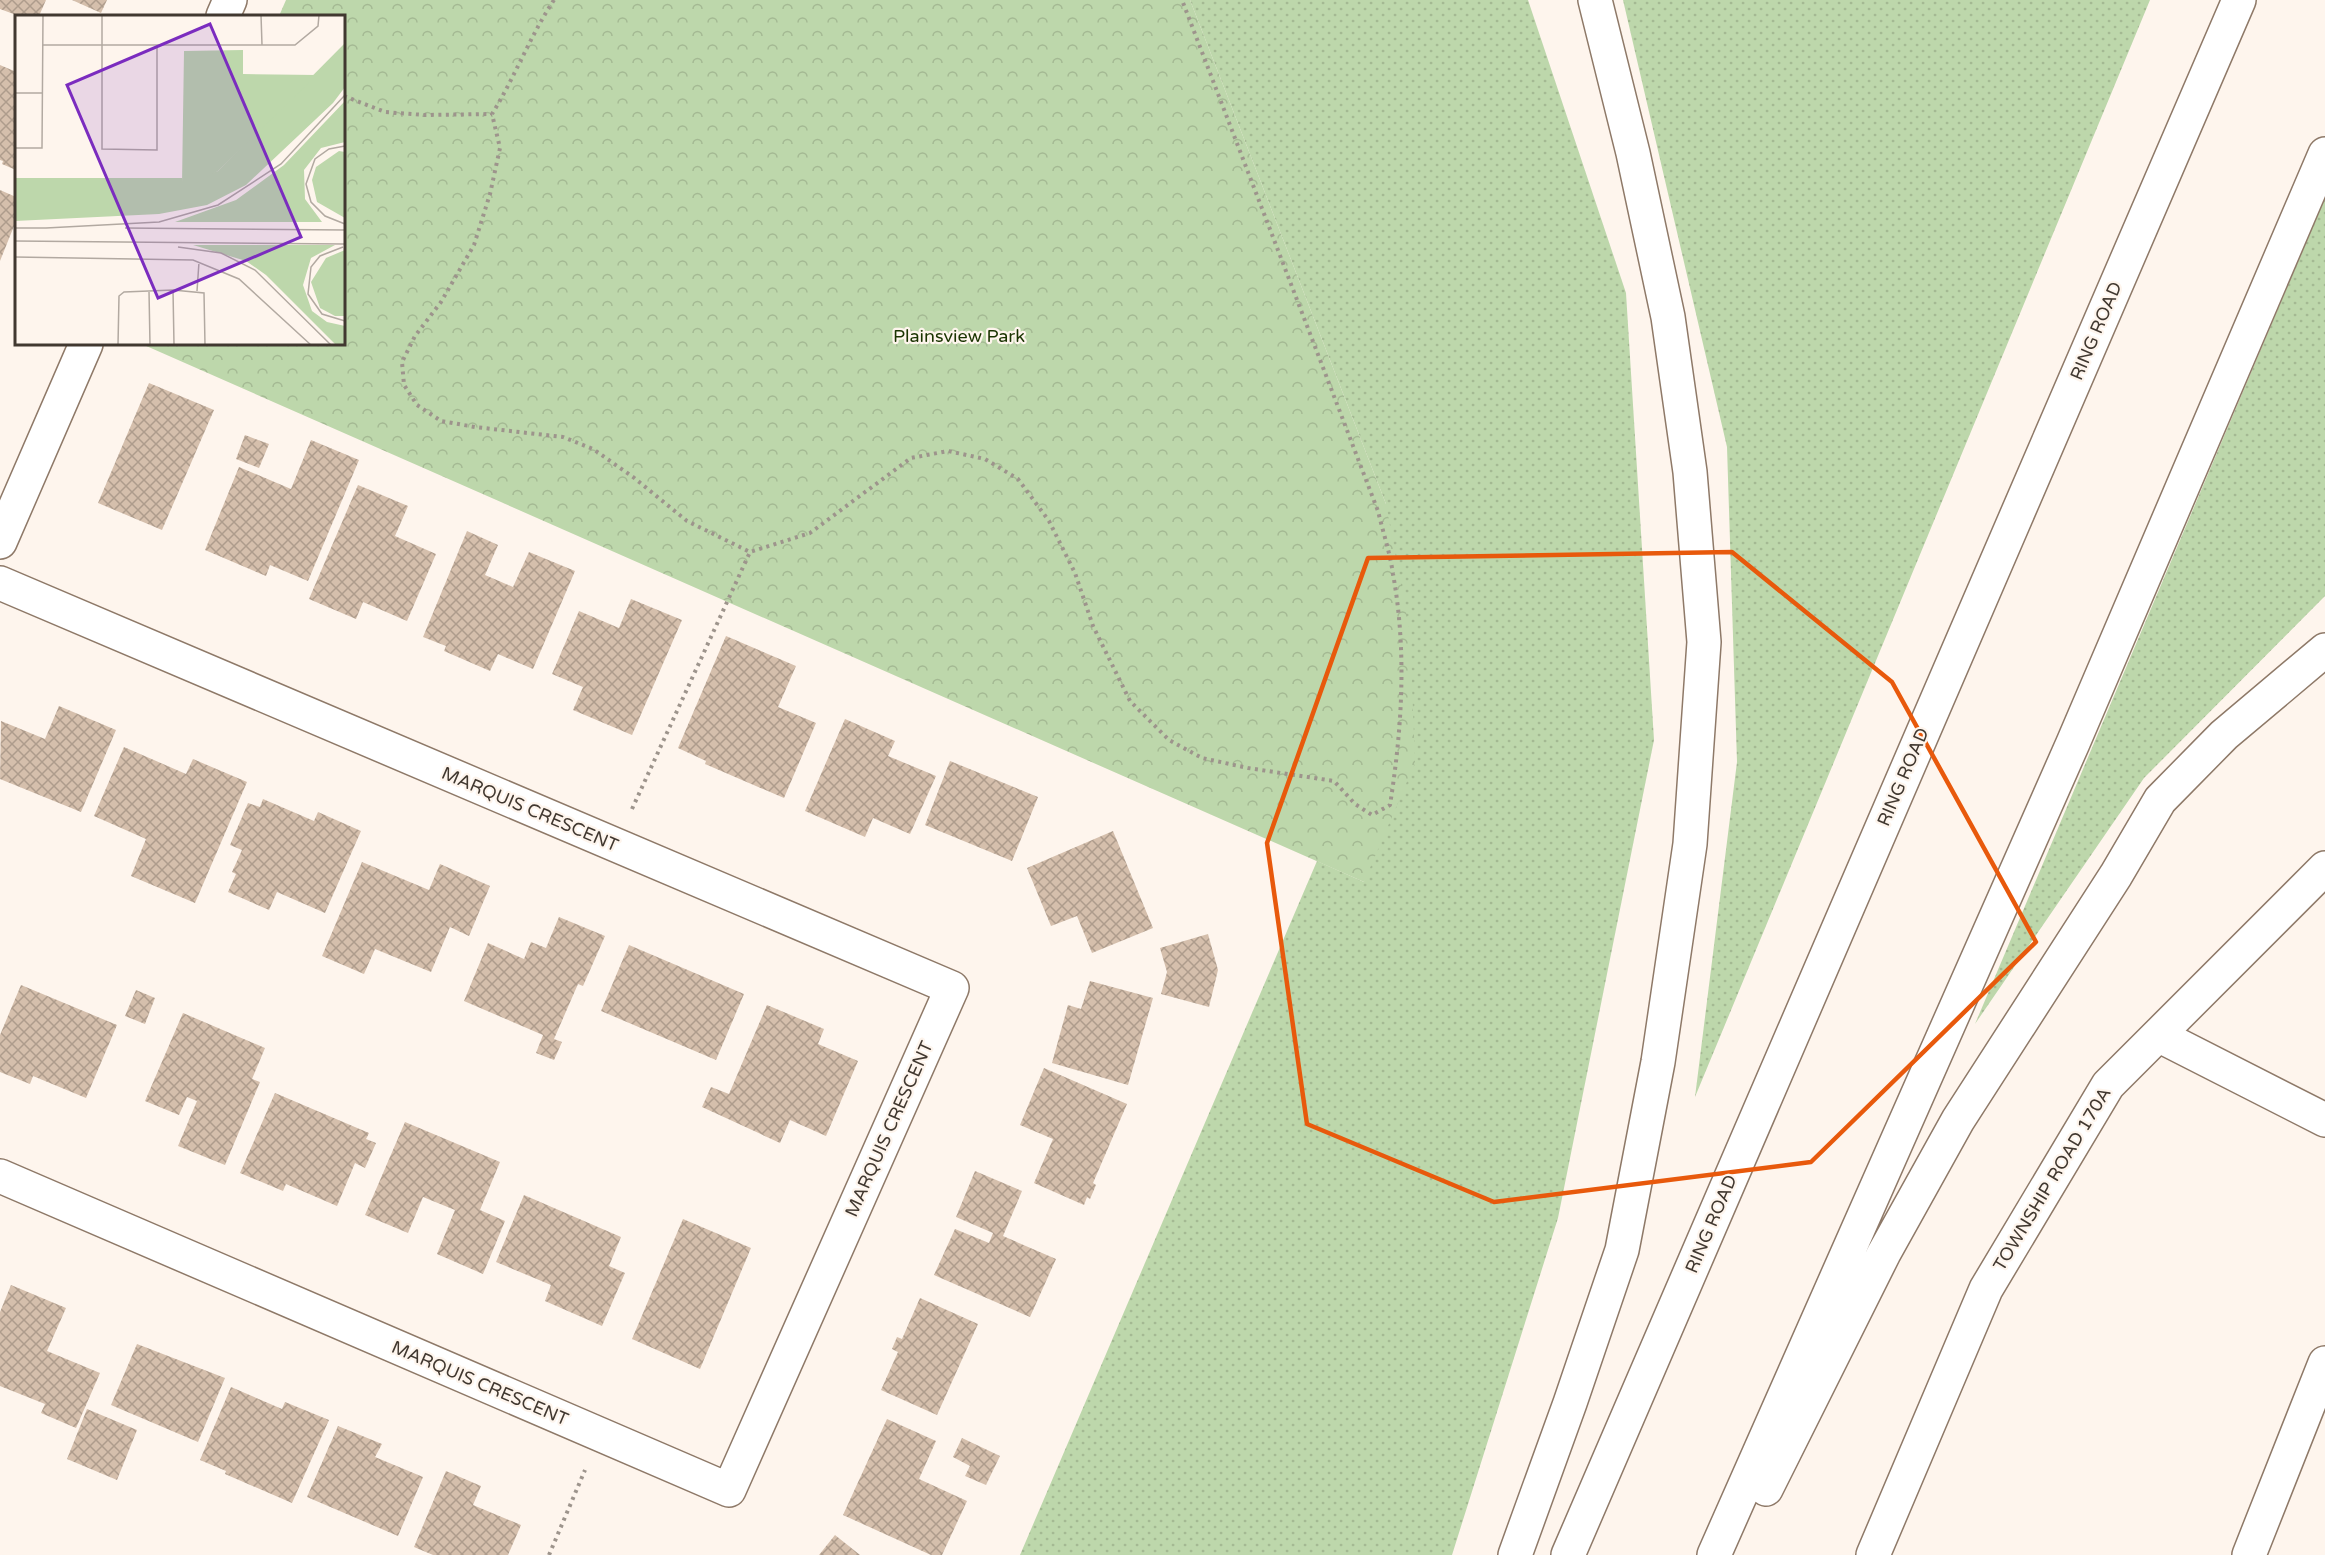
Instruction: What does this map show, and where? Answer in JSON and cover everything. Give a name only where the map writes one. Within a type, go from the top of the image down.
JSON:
[{"type":"main road","points":[[223,15],[230,0]]},
{"type":"main road","points":[[1515,1555],[1622,1250],[1658,1062],[1690,844],[1704,642],[1690,472],[1668,317],[1633,153],[1595,0]]},
{"type":"main road","name":"RING ROAD","points":[[1568,1555],[2240,0]]},
{"type":"main road","points":[[1714,1555],[2073,743],[2325,154]]},
{"type":"main road","points":[[0,543],[86,345]]},
{"type":"main road","name":"MARQUIS CRESCENT","points":[[0,583],[952,988],[729,1490],[0,1176]]},
{"type":"main road","points":[[1734,1555],[1884,1253],[1958,1120],[2116,875],[2160,800],[2224,735],[2325,650]]},
{"type":"main road","name":"TOWNSHIP ROAD 170A","points":[[1873,1555],[1986,1289],[2108,1085],[2325,867]]},
{"type":"main road","points":[[2158,1035],[2325,1120]]},
{"type":"main road","points":[[2248,1555],[2322,1376]]},
{"type":"path","points":[[554,0],[540,21],[505,93],[492,114],[500,148],[490,194],[474,245],[441,302],[415,336],[402,362],[404,385],[417,405],[441,421],[563,437],[593,449],[633,477],[687,521],[750,552],[810,532],[911,458],[948,451],[986,459],[1018,479],[1049,521],[1075,573],[1093,626],[1130,701],[1169,740],[1202,758],[1248,768],[1334,781],[1355,804],[1372,815],[1390,805],[1397,760],[1403,673],[1394,574],[1378,511],[1182,0]]},
{"type":"path","points":[[345,96],[385,112],[424,116],[492,114]]},
{"type":"path","points":[[616,846],[750,552]]},
{"type":"path","points":[[549,1555],[600,1435]]},
{"type":"highlighted area","points":[[1732,552],[1892,682],[2036,942],[1811,1162],[1494,1202],[1307,1124],[1267,843],[1368,558]]},
{"type":"green space","name":"Plainsview Park","points":[[286,0],[1190,0],[1386,504],[1410,633],[1415,763],[1364,882],[144,345],[345,345],[345,15],[279,15]]},
{"type":"green space","points":[[1190,0],[1528,0],[1626,293],[1654,740],[1558,1218],[1452,1555],[1020,1555],[1317,861],[1364,882],[1386,504]]},
{"type":"green space","points":[[1623,0],[2150,0],[1695,1097],[1737,762],[1727,447]]},
{"type":"green space","points":[[2325,198],[2325,596],[2144,778],[1975,1024]]},
{"type":"building","points":[[0,0],[46,0],[39,15],[16,15],[0,9]]},
{"type":"building","points":[[72,0],[107,0],[101,13]]},
{"type":"building","points":[[0,65],[14,71],[15,68],[15,170],[2,164],[3,161],[0,160]]},
{"type":"building","points":[[0,190],[15,197],[15,224],[0,261]]},
{"type":"building","points":[[149,383],[214,410],[162,530],[98,503]]},
{"type":"building","points":[[245,435],[269,444],[259,468],[236,459]]},
{"type":"building","points":[[311,440],[359,460],[308,581],[270,565],[266,576],[205,550],[239,467],[291,489]]},
{"type":"building","points":[[358,485],[408,506],[395,536],[436,554],[407,621],[363,602],[356,619],[309,599]]},
{"type":"building","points":[[467,531],[498,545],[485,575],[513,587],[529,552],[575,571],[533,669],[498,654],[490,671],[444,651],[446,646],[423,637]]},
{"type":"building","points":[[631,599],[682,620],[632,735],[573,710],[583,687],[552,674],[579,611],[619,628]]},
{"type":"building","points":[[726,636],[796,666],[778,707],[816,723],[784,798],[705,764],[706,761],[678,748]]},
{"type":"building","points":[[59,706],[116,730],[81,812],[0,779],[1,721],[45,739]]},
{"type":"building","points":[[845,719],[895,741],[888,756],[936,776],[910,834],[873,818],[865,837],[805,811]]},
{"type":"building","points":[[124,747],[186,774],[193,759],[247,782],[195,903],[131,876],[146,839],[94,816]]},
{"type":"building","points":[[950,761],[1038,797],[1012,861],[925,825]]},
{"type":"building","points":[[263,799],[314,821],[318,812],[361,831],[325,913],[277,892],[269,910],[228,892],[236,874],[232,872],[242,850],[230,845],[248,803],[260,807]]},
{"type":"building","points":[[1113,831],[1153,928],[1092,953],[1077,916],[1051,926],[1027,868]]},
{"type":"building","points":[[362,862],[429,890],[440,864],[490,886],[469,936],[450,927],[431,972],[375,949],[364,974],[322,956]]},
{"type":"building","points":[[559,917],[605,936],[583,986],[578,984],[554,1039],[562,1042],[554,1060],[536,1053],[543,1035],[464,1001],[488,943],[524,959],[531,942],[546,948]]},
{"type":"building","points":[[1208,934],[1218,970],[1209,1007],[1161,994],[1167,972],[1160,948]]},
{"type":"building","points":[[629,945],[744,994],[716,1060],[601,1011]]},
{"type":"building","points":[[1090,981],[1153,998],[1128,1085],[1052,1063],[1068,1005],[1081,1009]]},
{"type":"building","points":[[21,985],[117,1025],[86,1098],[33,1076],[30,1084],[0,1072],[0,1035]]},
{"type":"building","points":[[136,990],[155,998],[145,1024],[125,1016]]},
{"type":"building","points":[[767,1005],[824,1029],[818,1044],[858,1061],[826,1136],[790,1120],[780,1143],[702,1107],[711,1087],[729,1094]]},
{"type":"building","points":[[183,1013],[265,1048],[252,1079],[260,1082],[225,1165],[178,1146],[197,1101],[187,1097],[179,1115],[145,1101]]},
{"type":"building","points":[[1044,1068],[1127,1104],[1093,1183],[1096,1185],[1090,1199],[1087,1197],[1084,1205],[1034,1183],[1053,1139],[1020,1125]]},
{"type":"building","points":[[275,1093],[369,1133],[366,1139],[376,1143],[365,1168],[355,1163],[337,1206],[286,1184],[283,1191],[240,1173]]},
{"type":"building","points":[[405,1122],[500,1162],[480,1210],[505,1221],[483,1274],[437,1254],[455,1210],[423,1197],[408,1233],[365,1215]]},
{"type":"building","points":[[975,1171],[1022,1191],[1003,1236],[1056,1259],[1030,1317],[934,1275],[955,1229],[989,1243],[993,1233],[956,1217]]},
{"type":"building","points":[[524,1195],[621,1237],[609,1266],[625,1273],[602,1326],[545,1301],[551,1285],[496,1262]]},
{"type":"building","points":[[683,1219],[751,1248],[700,1369],[632,1339]]},
{"type":"building","points":[[11,1285],[66,1308],[47,1351],[100,1373],[76,1428],[41,1413],[45,1404],[0,1386],[0,1312]]},
{"type":"building","points":[[920,1298],[978,1324],[937,1415],[881,1390],[898,1352],[892,1349],[897,1337],[902,1339]]},
{"type":"building","points":[[137,1344],[225,1378],[198,1442],[111,1405]]},
{"type":"building","points":[[231,1387],[282,1409],[285,1402],[329,1420],[292,1503],[225,1474],[226,1471],[200,1460]]},
{"type":"building","points":[[87,1409],[137,1430],[117,1480],[67,1459]]},
{"type":"building","points":[[887,1419],[936,1441],[919,1479],[967,1501],[942,1555],[931,1555],[843,1515]]},
{"type":"building","points":[[338,1426],[382,1444],[375,1457],[423,1477],[398,1536],[307,1497]]},
{"type":"building","points":[[962,1438],[1000,1456],[986,1485],[965,1476],[970,1466],[953,1457]]},
{"type":"building","points":[[446,1471],[481,1486],[473,1505],[521,1525],[508,1555],[433,1555],[414,1547]]},
{"type":"building","points":[[835,1535],[860,1555],[819,1555]]}]
